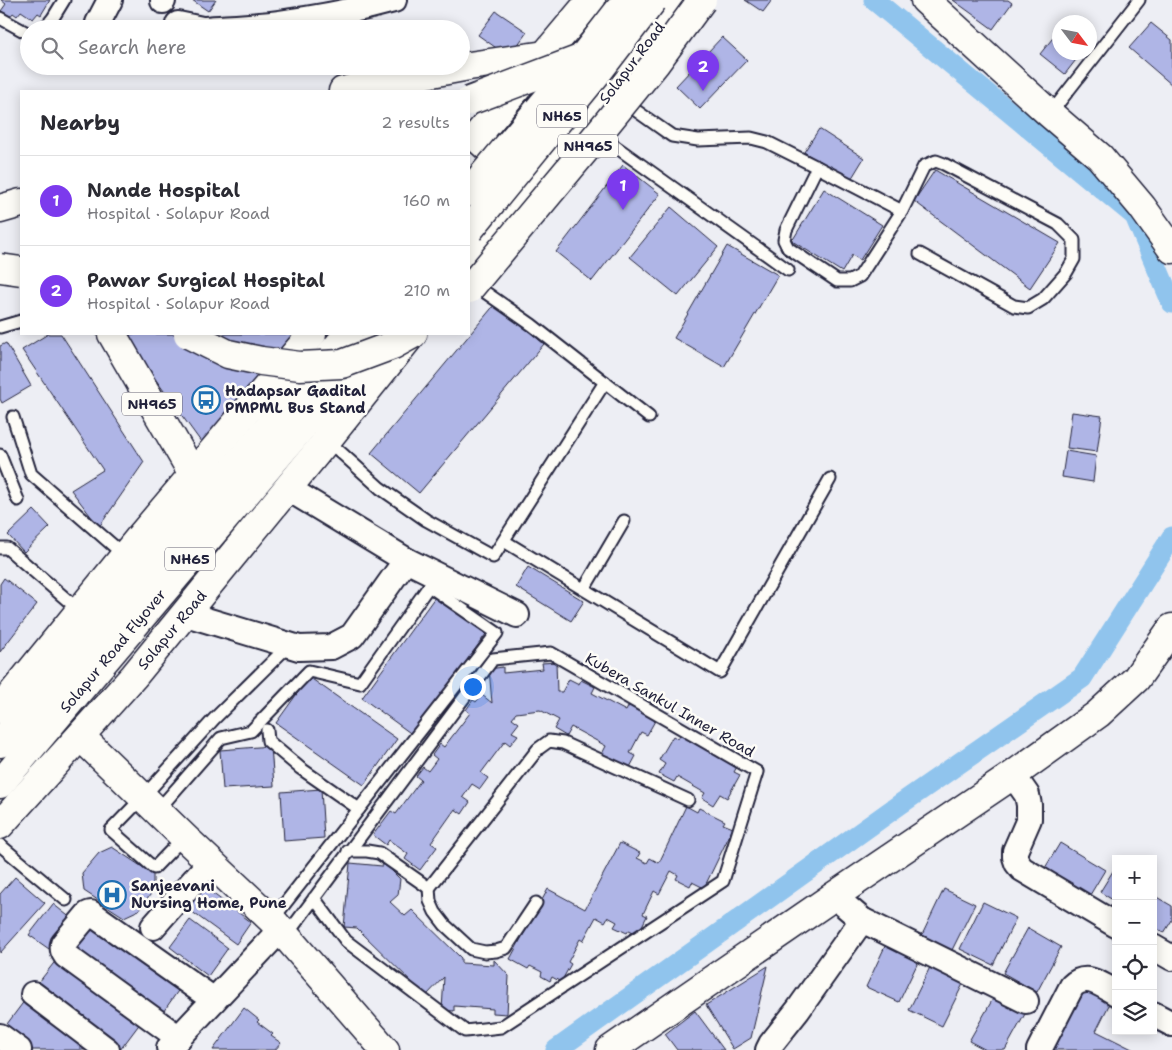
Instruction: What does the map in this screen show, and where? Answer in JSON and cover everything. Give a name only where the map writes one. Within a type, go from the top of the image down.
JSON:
[{"type":"main road","name":"NH65","points":[[470,191],[582,58],[627,0]]},
{"type":"main road","name":"NH65","points":[[470,229],[597,73],[653,0]]},
{"type":"main road","name":"Solapur Road","points":[[470,262],[610,92],[679,0]]},
{"type":"main road","name":"NH965","points":[[470,288],[579,158],[649,71],[702,0]]},
{"type":"main road","points":[[925,0],[1100,157],[1142,207],[1172,248]]},
{"type":"main road","points":[[532,188],[471,141],[545,55],[580,3]]},
{"type":"main road","points":[[470,66],[545,55]]},
{"type":"main road","points":[[470,101],[582,58]]},
{"type":"main road","points":[[347,90],[421,75]]},
{"type":"main road","points":[[0,209],[20,203]]},
{"type":"main road","points":[[0,228],[20,222]]},
{"type":"main road","points":[[0,269],[20,267]]},
{"type":"main road","points":[[0,269],[20,271]]},
{"type":"main road","name":"NH965","points":[[113,335],[193,474]]},
{"type":"main road","points":[[190,335],[228,354],[300,366],[342,364],[394,345],[410,335]]},
{"type":"main road","points":[[0,709],[124,555],[311,335]]},
{"type":"main road","name":"Solapur Road Flyover","points":[[0,743],[347,335]]},
{"type":"main road","name":"Solapur Road Flyover","points":[[0,784],[380,335]]},
{"type":"main road","name":"Solapur Road","points":[[0,825],[134,676],[328,440],[411,335]]},
{"type":"main road","points":[[610,1050],[1013,775],[1098,714],[1136,680],[1172,628]]},
{"type":"main road","points":[[80,737],[280,928],[385,1050]]},
{"type":"street","points":[[99,20],[110,0]]},
{"type":"street","points":[[301,20],[358,10],[394,0]]},
{"type":"street","points":[[288,488],[406,560],[517,615]]},
{"type":"street","points":[[186,614],[299,648],[331,647],[352,636],[406,560]]},
{"type":"street","points":[[1013,775],[1027,795],[1029,805],[1029,819],[1015,851],[1017,863],[1022,869],[1112,923]]},
{"type":"street","points":[[153,927],[210,862]]},
{"type":"street","points":[[834,896],[862,920],[1026,1001]]},
{"type":"street","points":[[214,1000],[92,913],[88,914],[63,944],[63,952],[66,956],[173,1044],[214,1000],[280,928]]},
{"type":"street","points":[[768,1050],[862,920]]},
{"type":"street","points":[[1157,949],[1172,958]]},
{"type":"street","points":[[1039,1050],[1072,986],[1076,982],[1090,979],[1112,991]]},
{"type":"street","points":[[33,994],[107,1050]]},
{"type":"street","points":[[1157,1016],[1172,1024]]},
{"type":"street","points":[[0,1036],[18,1050]]},
{"type":"lane","points":[[51,20],[64,0]]},
{"type":"lane","points":[[1050,114],[1138,0]]},
{"type":"lane","points":[[0,18],[20,29]]},
{"type":"lane","points":[[610,92],[672,136],[698,140],[751,138],[767,142],[902,211]]},
{"type":"lane","points":[[584,124],[788,270]]},
{"type":"lane","points":[[817,167],[786,230],[784,240],[788,248],[837,281],[850,281],[860,276],[902,211],[924,166],[936,161],[1058,224],[1074,240],[1074,259],[1066,273],[1043,299],[1028,308],[1014,306],[920,254]]},
{"type":"lane","points":[[470,281],[532,325],[649,417]]},
{"type":"lane","points":[[0,327],[20,321]]},
{"type":"lane","points":[[328,440],[380,488],[426,520],[493,556],[605,382]]},
{"type":"lane","points":[[13,417],[31,474],[124,555]]},
{"type":"lane","points":[[0,455],[18,500]]},
{"type":"lane","points":[[504,541],[720,672],[830,479]]},
{"type":"lane","points":[[584,590],[624,521]]},
{"type":"lane","points":[[0,548],[7,548],[80,610]]},
{"type":"lane","points":[[184,837],[154,868],[110,830],[150,804],[221,738],[251,732],[309,671],[360,684],[430,586],[497,633],[359,809],[280,928]]},
{"type":"lane","points":[[150,804],[214,719],[289,645]]},
{"type":"lane","name":"Kubera Sankul Inner Road","points":[[280,928],[314,898],[494,658],[550,653],[757,772],[723,881],[501,1027],[465,1031],[346,941],[314,898]]},
{"type":"lane","points":[[267,730],[268,741],[300,768],[359,809]]},
{"type":"lane","points":[[536,903],[506,948],[485,952],[471,949],[445,925],[435,912],[430,901],[429,888],[538,749],[549,741],[563,743],[688,800]]},
{"type":"lane","points":[[0,845],[66,900]]},
{"type":"lane","points":[[348,852],[367,851],[379,853],[429,888]]},
{"type":"building","points":[[1,0],[50,0],[41,15],[38,13],[33,19],[21,11],[17,16],[13,13],[9,18],[1,11],[6,4]]},
{"type":"building","points":[[192,0],[216,0],[208,11]]},
{"type":"building","points":[[745,0],[772,0],[763,12]]},
{"type":"building","points":[[953,0],[1008,0],[1012,3],[993,29]]},
{"type":"building","points":[[496,11],[527,32],[509,57],[478,35]]},
{"type":"building","points":[[1151,23],[1172,40],[1172,85],[1129,48]]},
{"type":"building","points":[[722,37],[747,60],[700,109],[676,86]]},
{"type":"building","points":[[1052,39],[1052,60],[1076,60],[1065,74],[1040,54]]},
{"type":"building","points":[[819,129],[864,158],[850,181],[804,152]]},
{"type":"building","points":[[623,165],[660,194],[592,281],[556,252]]},
{"type":"building","points":[[935,170],[1060,243],[1030,288],[914,201]]},
{"type":"building","points":[[824,189],[882,225],[860,260],[852,255],[842,272],[792,241]]},
{"type":"building","points":[[671,207],[718,247],[678,296],[630,257]]},
{"type":"building","points":[[727,246],[778,275],[724,367],[674,338]]},
{"type":"building","points":[[496,303],[544,344],[419,493],[371,453]]},
{"type":"building","points":[[46,335],[62,335],[144,462],[99,527],[71,490],[103,470],[22,350]]},
{"type":"building","name":"Hadapsar Gadital PMPML Bus Stand","points":[[126,335],[297,335],[204,446],[137,354]]},
{"type":"building","points":[[6,343],[31,386],[2,403],[0,399],[0,346]]},
{"type":"building","points":[[1072,412],[1102,416],[1097,452],[1067,448]]},
{"type":"building","points":[[1066,451],[1096,456],[1093,482],[1062,477]]},
{"type":"building","points":[[34,510],[50,527],[24,552],[8,535]]},
{"type":"building","points":[[528,567],[584,601],[571,621],[516,587]]},
{"type":"building","points":[[4,578],[37,604],[0,652],[0,584]]},
{"type":"building","points":[[435,597],[486,634],[413,735],[362,698]]},
{"type":"building","points":[[556,662],[557,692],[562,692],[569,679],[579,684],[581,680],[595,687],[592,693],[626,711],[629,705],[656,719],[647,735],[641,732],[630,753],[636,756],[629,769],[602,754],[606,746],[571,727],[566,736],[554,729],[559,720],[540,710],[516,713],[512,718],[519,723],[512,732],[518,735],[510,745],[505,741],[481,773],[488,778],[480,789],[472,784],[463,797],[470,802],[462,814],[455,809],[431,843],[437,847],[420,870],[405,859],[408,854],[389,840],[386,845],[373,835],[391,811],[396,814],[421,780],[416,776],[423,767],[428,771],[437,759],[432,755],[440,744],[444,747],[470,713],[466,710],[473,700],[476,702],[482,695],[492,703],[489,669],[503,667],[503,673],[543,669],[542,663]]},
{"type":"building","points":[[309,677],[397,739],[364,785],[276,723]]},
{"type":"building","points":[[682,731],[692,737],[690,741],[726,761],[728,757],[739,763],[734,772],[740,775],[727,798],[720,794],[713,805],[702,798],[705,793],[677,777],[674,782],[659,774],[665,764],[659,760],[673,736],[678,739]]},
{"type":"building","points":[[271,746],[274,786],[223,789],[220,750]]},
{"type":"building","points":[[321,789],[324,838],[284,841],[281,792]]},
{"type":"building","points":[[686,806],[697,812],[699,808],[725,821],[723,824],[733,828],[704,888],[692,882],[690,886],[676,879],[678,875],[671,871],[659,894],[654,891],[643,914],[647,916],[638,934],[629,930],[627,933],[614,927],[617,922],[608,917],[605,922],[596,917],[583,941],[580,939],[568,962],[571,964],[561,982],[552,977],[550,981],[541,976],[542,972],[530,966],[528,969],[510,959],[548,889],[585,909],[620,843],[640,853],[637,858],[647,863],[650,858],[659,863]]},
{"type":"building","points":[[1060,843],[1105,870],[1090,895],[1045,868]]},
{"type":"building","points":[[112,847],[153,874],[153,891],[139,910],[124,917],[84,891],[82,873],[99,853]]},
{"type":"building","points":[[383,862],[400,879],[398,895],[390,902],[405,916],[412,910],[461,958],[461,963],[494,965],[494,960],[509,976],[507,1014],[493,1013],[493,1009],[454,1006],[454,1011],[442,1010],[444,977],[426,996],[357,928],[344,927],[350,863],[382,866]]},
{"type":"building","points":[[1112,873],[1112,900],[1100,892]]},
{"type":"building","points":[[15,877],[45,903],[0,953],[0,894]]},
{"type":"building","points":[[200,884],[251,922],[236,944],[184,906]]},
{"type":"building","points":[[944,889],[975,904],[951,952],[921,937]]},
{"type":"building","points":[[1157,897],[1172,906],[1172,920],[1164,933],[1157,929]]},
{"type":"building","points":[[983,902],[1016,918],[993,965],[960,949]]},
{"type":"building","points":[[53,904],[72,919],[49,949],[29,935]]},
{"type":"building","points":[[190,920],[228,948],[208,976],[170,947]]},
{"type":"building","points":[[91,922],[180,988],[161,1015],[72,948]]},
{"type":"building","points":[[1028,928],[1061,947],[1037,992],[1003,973]]},
{"type":"building","points":[[887,942],[920,958],[899,1002],[866,987]]},
{"type":"building","points":[[60,955],[144,1018],[120,1050],[36,986]]},
{"type":"building","points":[[933,961],[966,978],[942,1026],[909,1010]]},
{"type":"building","points":[[768,966],[751,1038],[733,1049],[706,1005]]},
{"type":"building","points":[[1080,988],[1110,1003],[1096,1031],[1134,1050],[1050,1050]]},
{"type":"building","points":[[994,997],[1025,1014],[1005,1050],[986,1050],[969,1041]]},
{"type":"building","points":[[25,1000],[93,1050],[26,1050],[1,1032]]},
{"type":"building","points":[[244,1008],[259,1020],[257,1022],[273,1034],[271,1036],[281,1043],[275,1050],[213,1050]]},
{"type":"building","points":[[695,1011],[724,1050],[677,1050],[665,1034]]},
{"type":"waterway","points":[[874,0],[1135,216],[1172,303]]},
{"type":"waterway","points":[[556,1050],[899,805],[1082,678],[1172,537]]},
{"type":"place","name":"Pawar Surgical Hospital","points":[[703,91]]},
{"type":"place","name":"Nande Hospital","points":[[623,210]]},
{"type":"place","name":"Hadapsar Gadital PMPML Bus Stand","points":[[206,400]]},
{"type":"place","name":"Sanjeevani Nursing Home, Pune","points":[[112,895]]}]
